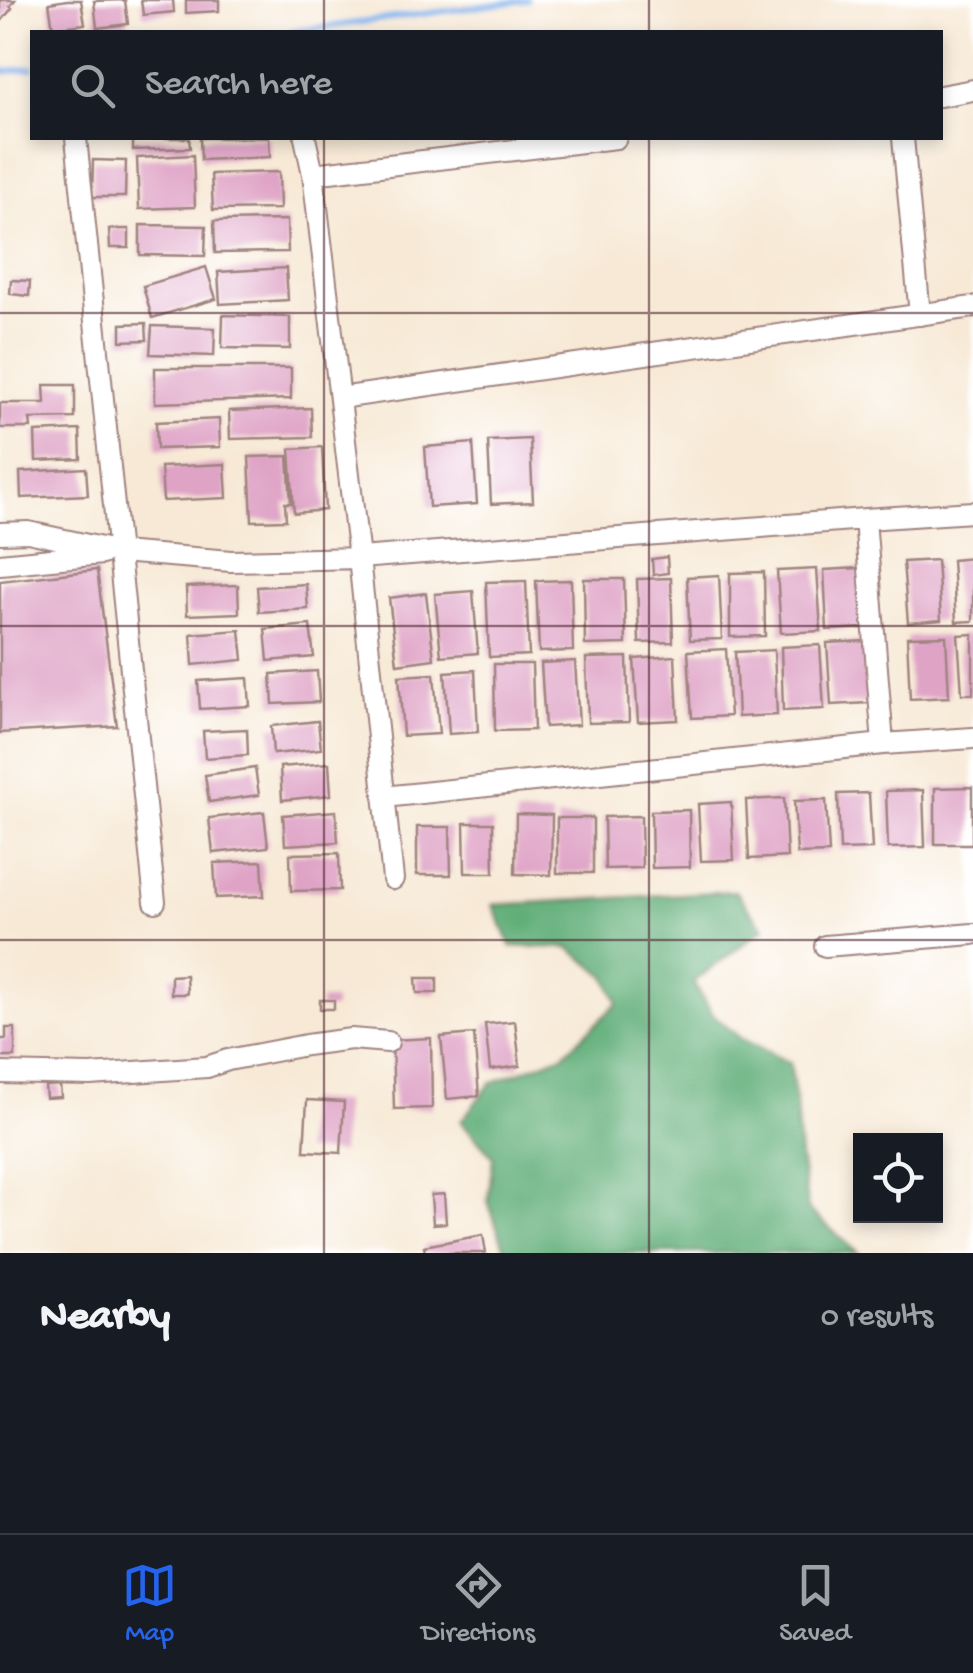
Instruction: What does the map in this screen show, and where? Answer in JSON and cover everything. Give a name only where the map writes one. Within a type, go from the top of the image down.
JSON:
[{"type":"street","points":[[943,95],[973,90]]},
{"type":"street","points":[[76,140],[154,902]]},
{"type":"street","points":[[305,140],[313,174],[359,558],[393,879]]},
{"type":"street","points":[[313,174],[599,140]]},
{"type":"street","points":[[903,140],[920,315]]},
{"type":"street","points":[[340,398],[973,307]]},
{"type":"street","points":[[0,533],[28,532],[120,552],[231,561],[359,558],[973,512]]},
{"type":"street","points":[[865,518],[883,744]]},
{"type":"street","points":[[0,564],[120,552]]},
{"type":"street","points":[[384,797],[883,744],[973,738]]},
{"type":"street","points":[[825,946],[973,934]]},
{"type":"street","points":[[0,1073],[90,1075],[207,1067],[351,1039],[388,1042]]},
{"type":"green space","points":[[735,891],[764,928],[693,982],[713,1015],[740,1038],[790,1063],[808,1209],[858,1253],[506,1253],[488,1201],[493,1157],[461,1121],[491,1083],[563,1055],[618,1003],[606,976],[569,948],[511,946],[493,905]]},
{"type":"building","points":[[0,0],[15,0],[0,23]]},
{"type":"building","points":[[81,0],[85,24],[53,28],[49,3]]},
{"type":"building","points":[[125,0],[128,24],[97,28],[94,1]]},
{"type":"building","points":[[141,0],[173,0],[174,12],[143,15]]},
{"type":"building","points":[[186,0],[219,0],[219,11],[186,13]]},
{"type":"building","points":[[133,140],[189,140],[190,148],[133,150]]},
{"type":"building","points":[[200,140],[269,140],[270,157],[201,160]]},
{"type":"building","points":[[193,155],[195,207],[139,209],[137,158]]},
{"type":"building","points":[[93,160],[126,161],[125,197],[92,197]]},
{"type":"building","points":[[279,172],[280,209],[213,210],[211,174]]},
{"type":"building","points":[[287,220],[288,252],[215,253],[214,221]]},
{"type":"building","points":[[140,225],[206,226],[205,256],[140,255]]},
{"type":"building","points":[[109,229],[129,229],[129,248],[110,248]]},
{"type":"building","points":[[206,267],[216,299],[152,318],[143,286]]},
{"type":"building","points":[[286,268],[288,300],[220,304],[218,272]]},
{"type":"building","points":[[11,280],[30,281],[29,296],[10,294]]},
{"type":"building","points":[[223,315],[290,317],[290,349],[222,348]]},
{"type":"building","points":[[146,323],[147,340],[121,341],[121,324]]},
{"type":"building","points":[[152,326],[215,328],[214,356],[150,354]]},
{"type":"building","points":[[155,368],[291,368],[291,399],[155,403]]},
{"type":"building","points":[[44,385],[75,385],[75,418],[30,419],[31,428],[0,428],[0,403],[45,403]]},
{"type":"building","points":[[311,408],[312,437],[230,439],[229,411]]},
{"type":"building","points":[[219,419],[220,447],[157,449],[156,422]]},
{"type":"building","points":[[80,430],[81,459],[36,461],[35,432]]},
{"type":"building","points":[[530,439],[533,502],[491,504],[488,441]]},
{"type":"building","points":[[473,443],[477,504],[429,507],[425,447]]},
{"type":"building","points":[[322,447],[325,510],[294,513],[290,449]]},
{"type":"building","points":[[288,456],[291,503],[285,503],[286,520],[252,521],[249,457]]},
{"type":"building","points":[[225,464],[227,498],[163,501],[161,467]]},
{"type":"building","points":[[86,468],[88,495],[21,498],[20,472]]},
{"type":"building","points":[[667,557],[668,573],[653,575],[652,559]]},
{"type":"building","points":[[973,558],[973,621],[956,622],[952,560]]},
{"type":"building","points":[[937,560],[941,620],[908,623],[903,562]]},
{"type":"building","points":[[859,568],[863,628],[827,630],[824,570]]},
{"type":"building","points":[[817,569],[821,631],[781,633],[777,571]]},
{"type":"building","points":[[97,570],[117,726],[0,733],[0,581]]},
{"type":"building","points":[[764,572],[765,636],[730,637],[730,573]]},
{"type":"building","points":[[719,575],[722,639],[690,640],[687,577]]},
{"type":"building","points":[[671,578],[673,642],[639,643],[637,579]]},
{"type":"building","points":[[584,579],[624,579],[626,644],[585,645]]},
{"type":"building","points":[[571,580],[573,651],[539,652],[536,581]]},
{"type":"building","points":[[526,581],[529,655],[489,657],[486,582]]},
{"type":"building","points":[[306,584],[308,609],[259,612],[257,587]]},
{"type":"building","points":[[238,585],[239,613],[187,615],[186,587]]},
{"type":"building","points":[[473,591],[478,653],[441,656],[435,594]]},
{"type":"building","points":[[426,593],[434,659],[397,664],[389,598]]},
{"type":"building","points":[[310,625],[314,657],[268,661],[265,629]]},
{"type":"building","points":[[240,630],[243,660],[193,665],[191,634]]},
{"type":"building","points":[[973,634],[973,694],[962,694],[958,635]]},
{"type":"building","points":[[946,636],[949,697],[910,699],[907,637]]},
{"type":"building","points":[[865,641],[869,703],[831,705],[827,643]]},
{"type":"building","points":[[820,645],[824,709],[783,711],[781,647]]},
{"type":"building","points":[[726,649],[730,716],[692,718],[688,651]]},
{"type":"building","points":[[774,650],[777,715],[738,717],[735,652]]},
{"type":"building","points":[[675,656],[678,720],[638,722],[634,659]]},
{"type":"building","points":[[627,657],[629,722],[588,723],[586,658]]},
{"type":"building","points":[[575,661],[579,725],[545,727],[541,663]]},
{"type":"building","points":[[494,664],[532,664],[534,730],[495,731]]},
{"type":"building","points":[[475,670],[478,732],[449,734],[445,672]]},
{"type":"building","points":[[317,671],[319,702],[273,704],[271,674]]},
{"type":"building","points":[[434,674],[439,734],[403,736],[399,676]]},
{"type":"building","points":[[248,678],[250,706],[200,709],[198,681]]},
{"type":"building","points":[[318,721],[321,749],[273,754],[271,726]]},
{"type":"building","points":[[247,729],[248,755],[205,758],[203,731]]},
{"type":"building","points":[[329,763],[331,795],[282,800],[280,767]]},
{"type":"building","points":[[255,768],[259,795],[209,802],[205,775]]},
{"type":"building","points":[[972,787],[972,844],[935,844],[935,788]]},
{"type":"building","points":[[923,790],[925,847],[888,848],[886,791]]},
{"type":"building","points":[[869,793],[872,849],[840,850],[838,794]]},
{"type":"building","points":[[784,798],[787,857],[749,859],[746,800]]},
{"type":"building","points":[[826,800],[829,853],[797,854],[794,801]]},
{"type":"building","points":[[731,802],[734,860],[701,861],[698,804]]},
{"type":"building","points":[[689,810],[690,867],[652,868],[651,811]]},
{"type":"building","points":[[336,811],[338,842],[285,845],[283,815]]},
{"type":"building","points":[[264,812],[268,847],[213,853],[209,818]]},
{"type":"building","points":[[516,814],[552,815],[551,875],[515,874]]},
{"type":"building","points":[[641,816],[642,868],[605,869],[604,817]]},
{"type":"building","points":[[557,818],[593,818],[593,873],[557,873]]},
{"type":"building","points":[[464,823],[493,823],[494,873],[465,873]]},
{"type":"building","points":[[417,827],[450,827],[451,875],[417,875]]},
{"type":"building","points":[[339,853],[340,890],[291,891],[290,854]]},
{"type":"building","points":[[262,861],[264,896],[216,898],[214,863]]},
{"type":"building","points":[[186,975],[187,994],[171,994],[171,976]]},
{"type":"building","points":[[416,978],[437,978],[437,993],[417,993]]},
{"type":"building","points":[[320,1000],[334,1000],[334,1009],[320,1009]]},
{"type":"building","points":[[515,1021],[520,1066],[490,1070],[485,1024]]},
{"type":"building","points":[[6,1028],[15,1028],[15,1057],[0,1057],[0,1039],[6,1039]]},
{"type":"building","points":[[474,1034],[479,1096],[447,1099],[441,1037]]},
{"type":"building","points":[[431,1038],[432,1108],[394,1109],[392,1040]]},
{"type":"building","points":[[60,1085],[61,1097],[46,1098],[45,1086]]},
{"type":"building","points":[[307,1100],[344,1102],[341,1153],[304,1151]]},
{"type":"building","points":[[444,1194],[446,1223],[433,1224],[431,1195]]},
{"type":"building","points":[[483,1235],[486,1253],[425,1253],[424,1246]]},
{"type":"waterway","points":[[304,30],[527,0]]},
{"type":"waterway","points":[[0,72],[30,68]]}]
